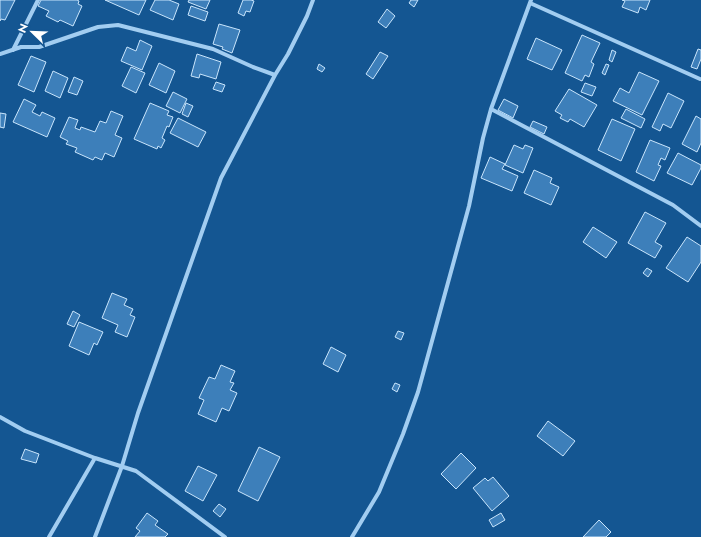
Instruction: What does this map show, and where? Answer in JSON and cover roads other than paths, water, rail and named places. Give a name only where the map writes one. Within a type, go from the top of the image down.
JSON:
[{"type":"street","points":[[13,50],[38,0]]},
{"type":"street","points":[[95,537],[122,466],[143,399],[220,178],[292,48],[313,0]]},
{"type":"street","points":[[352,537],[379,492],[403,434],[418,392],[469,206],[483,138],[491,109],[530,1],[700,79]]},
{"type":"street","points":[[0,54],[21,47],[39,47],[98,27],[118,25],[213,49],[253,67],[276,75]]},
{"type":"street","points":[[491,109],[673,205],[701,226]]},
{"type":"street","points":[[0,417],[26,431],[95,458],[136,471],[226,537]]},
{"type":"street","points":[[49,537],[95,458]]}]
